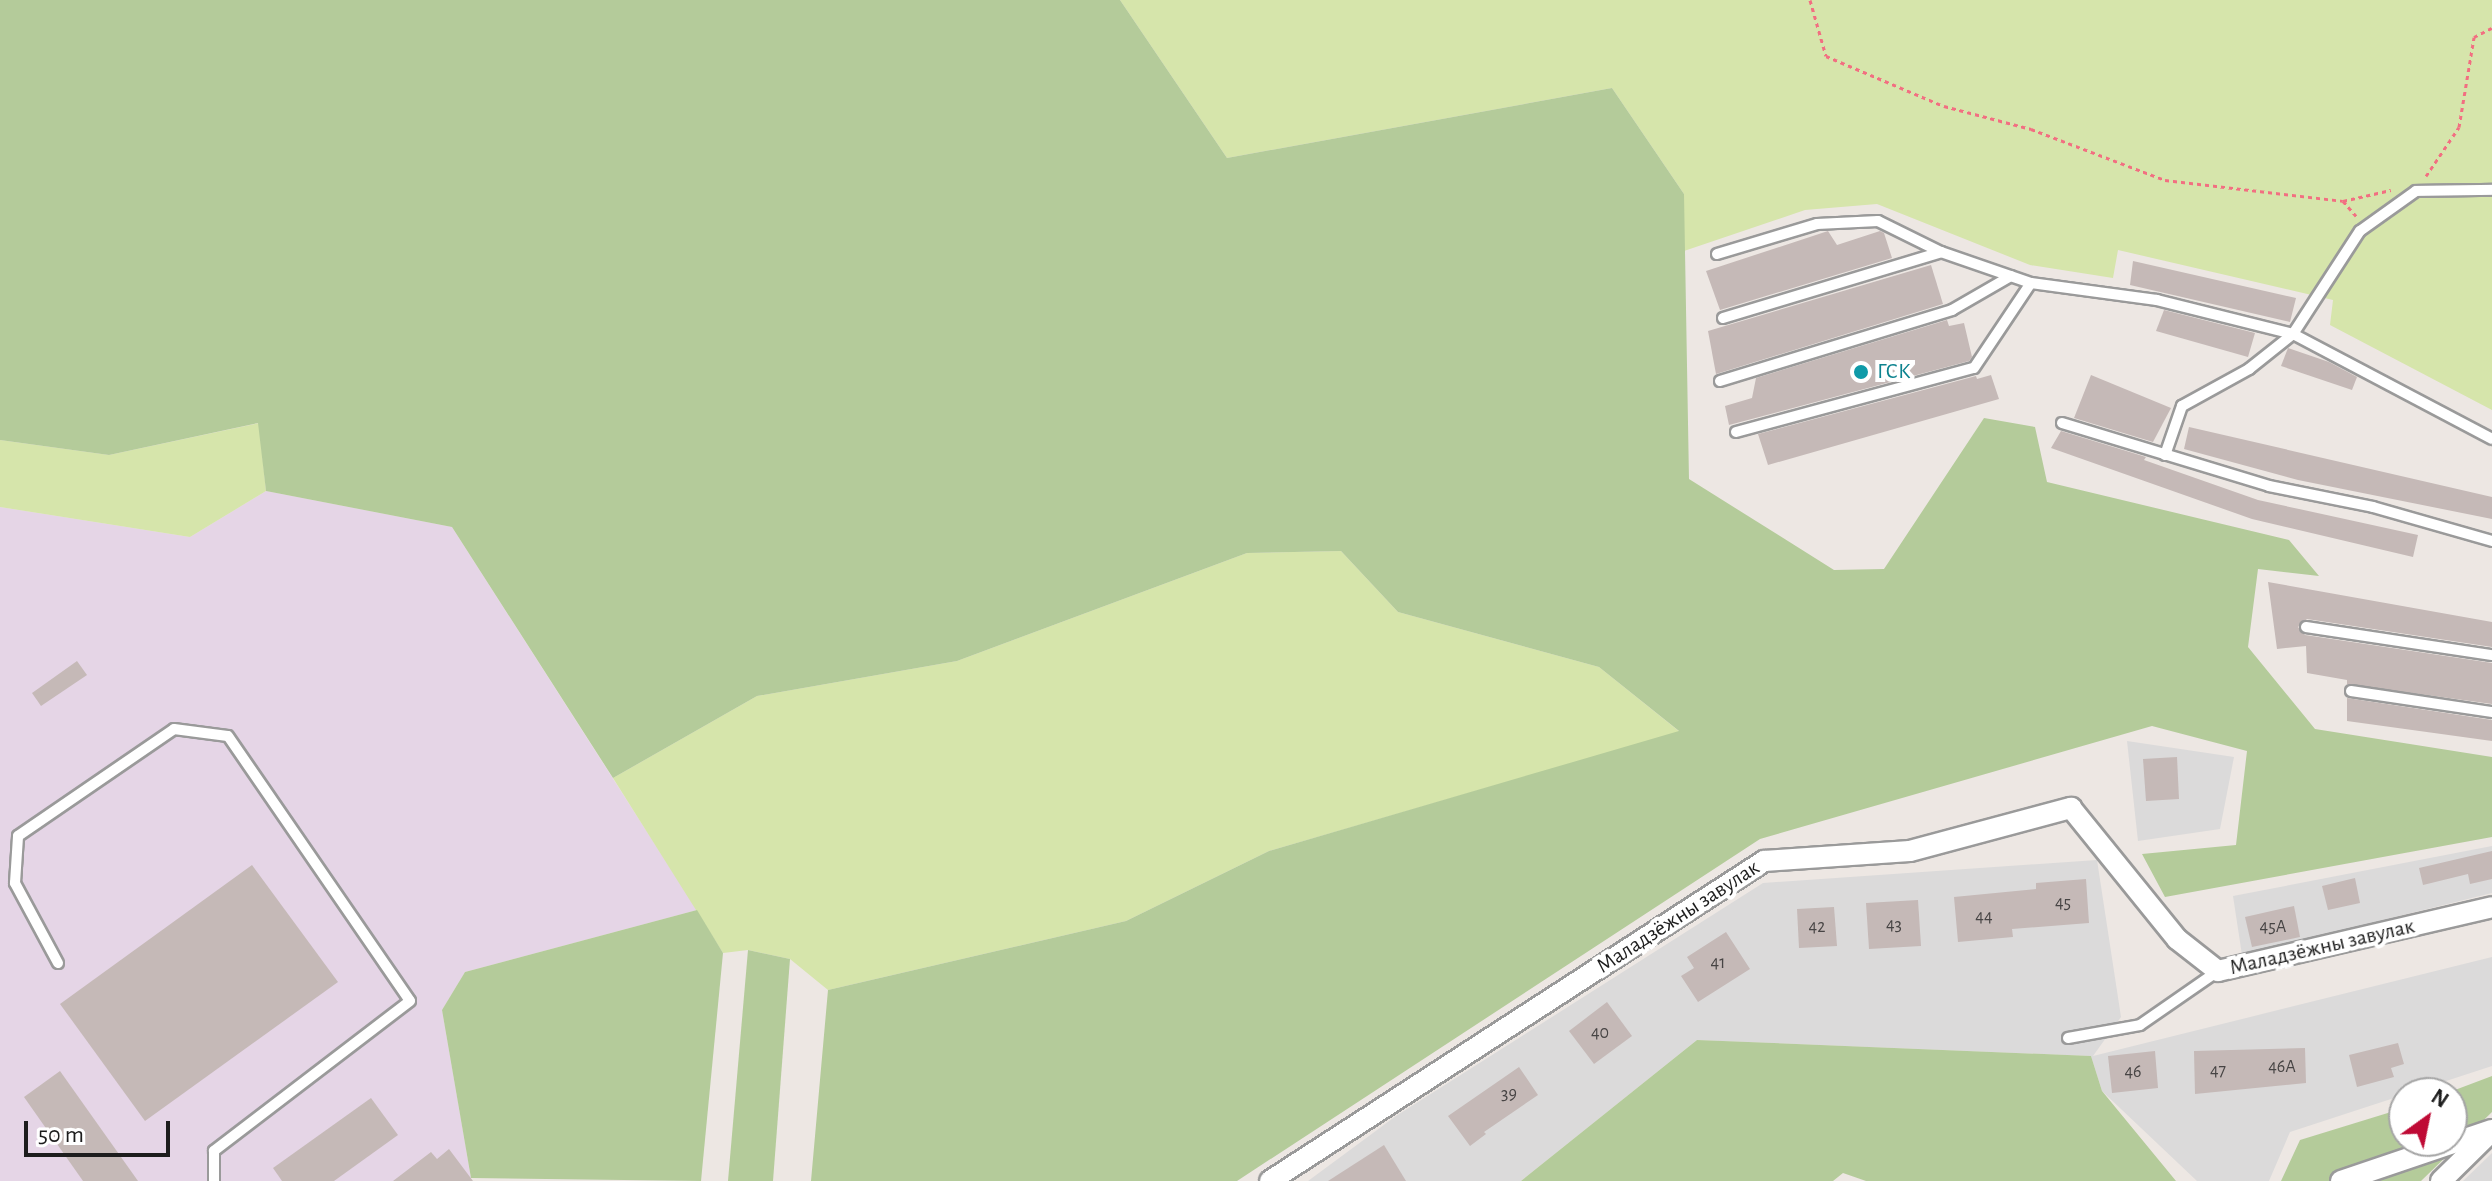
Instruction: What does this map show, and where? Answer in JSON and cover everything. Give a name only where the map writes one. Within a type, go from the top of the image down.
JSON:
[{"type":"street","name":"Маладзёжны завулак","points":[[1270,1181],[1764,861],[1910,851],[2071,808],[2177,939],[2218,971],[2492,907]]},
{"type":"street","points":[[2341,1181],[2492,1130]]},
{"type":"street","points":[[2441,1181],[2492,1130]]},
{"type":"lane","points":[[2165,455],[2182,406],[2249,369],[2293,334],[2360,231],[2416,191],[2492,190]]},
{"type":"lane","points":[[1717,254],[1817,224],[1878,221],[1941,252],[2031,283],[2157,300],[2293,334],[2492,439]]},
{"type":"lane","points":[[1723,318],[1941,252]]},
{"type":"lane","points":[[1720,381],[1952,310],[2011,276]]},
{"type":"lane","points":[[1736,432],[1974,368],[2031,283]]},
{"type":"lane","points":[[2062,423],[2269,486],[2373,507],[2492,541]]},
{"type":"lane","points":[[2306,627],[2492,655]]},
{"type":"lane","points":[[2351,691],[2492,712]]},
{"type":"lane","points":[[58,963],[15,883],[18,836],[174,729],[228,736],[410,1001],[214,1151],[214,1181]]},
{"type":"lane","points":[[2068,1038],[2140,1025],[2218,971]]},
{"type":"path","points":[[1810,0],[1826,56],[1944,106],[2031,129],[2165,180],[2343,201],[2386,190],[2416,191],[2459,127],[2474,37],[2492,28]]},
{"type":"shaded area","points":[[266,491],[452,527],[697,910],[465,972],[442,1010],[471,1178],[468,1181],[0,1181],[0,507],[190,537]]},
{"type":"shaded area","points":[[2127,741],[2234,757],[2220,829],[2138,841]]},
{"type":"shaded area","points":[[2492,846],[2492,893],[2242,955],[2233,896]]},
{"type":"shaded area","points":[[2097,860],[2121,1017],[2093,1056],[2492,957],[2492,1066],[2458,1077],[2388,1077],[2388,1100],[2290,1132],[2269,1181],[2197,1181],[2102,1091],[2091,1056],[1697,1040],[1521,1181],[1308,1181],[1396,1116],[1763,883]]},
{"type":"shaded area","points":[[2492,1153],[2492,1181],[2463,1181]]},
{"type":"green space","points":[[0,0],[1120,0],[1227,158],[1612,88],[1684,194],[1689,479],[1834,570],[1884,569],[1984,418],[2035,427],[2047,482],[2289,540],[2319,576],[2258,569],[2248,647],[2315,729],[2492,757],[2492,837],[2165,897],[2142,854],[2236,845],[2247,751],[2152,726],[1760,839],[1237,1181],[811,1181],[828,990],[1126,921],[1269,851],[1679,731],[1599,667],[1398,612],[1341,551],[1247,553],[957,661],[757,696],[613,778],[452,527],[266,491],[258,423],[109,455],[0,440]]},
{"type":"green space","points":[[1120,0],[2492,0],[2492,410],[2330,325],[2333,300],[2118,250],[2113,278],[2030,265],[1877,204],[1805,210],[1684,251],[1684,194],[1612,88],[1227,158]]},
{"type":"green space","points":[[259,423],[266,491],[190,537],[0,507],[0,440],[109,455]]},
{"type":"green space","points":[[1341,551],[1398,612],[1599,667],[1680,732],[1269,851],[1126,921],[828,990],[790,959],[748,950],[723,953],[613,778],[757,696],[957,661],[1247,553]]},
{"type":"green space","points":[[697,910],[723,953],[701,1181],[471,1178],[442,1010],[465,972]]},
{"type":"green space","points":[[748,950],[790,959],[773,1181],[728,1181]]},
{"type":"green space","points":[[1697,1040],[2091,1056],[2102,1091],[2176,1181],[1866,1181],[1843,1173],[1833,1181],[1521,1181]]},
{"type":"green space","points":[[2492,1076],[2492,1112],[2468,1135],[2468,1085]]},
{"type":"green space","points":[[2388,1113],[2388,1157],[2446,1157],[2421,1181],[2281,1181],[2300,1140]]},
{"type":"building","points":[[1828,231],[1837,245],[1880,231],[1884,233],[1892,258],[1720,310],[1706,271]]},
{"type":"building","points":[[2133,261],[2296,298],[2290,322],[2130,285]]},
{"type":"building","points":[[1931,265],[1943,304],[1716,374],[1708,331]]},
{"type":"building","points":[[2164,310],[2255,333],[2248,357],[2156,331]]},
{"type":"building","name":"ГСК","points":[[1947,320],[1949,326],[1964,323],[1972,357],[1969,361],[1729,425],[1725,406],[1752,398],[1756,378]]},
{"type":"building","points":[[2288,348],[2329,362],[2357,377],[2352,390],[2281,366]]},
{"type":"building","points":[[1991,375],[1999,399],[1768,465],[1758,434],[1976,376],[1977,379]]},
{"type":"building","points":[[2091,375],[2171,408],[2153,442],[2074,418]]},
{"type":"building","points":[[2189,427],[2492,497],[2492,519],[2298,480],[2184,449]]},
{"type":"building","points":[[2061,431],[2146,457],[2144,460],[2258,500],[2418,535],[2413,557],[2252,519],[2051,448]]},
{"type":"building","points":[[2268,582],[2492,622],[2492,647],[2307,619],[2298,627],[2305,635],[2492,663],[2492,704],[2347,684],[2347,680],[2307,673],[2306,646],[2277,649]]},
{"type":"building","points":[[77,661],[87,675],[41,706],[32,693]]},
{"type":"building","points":[[2347,698],[2492,720],[2492,741],[2347,721]]},
{"type":"building","points":[[2177,757],[2179,799],[2146,801],[2143,759]]},
{"type":"building","points":[[2492,851],[2492,879],[2470,884],[2468,874],[2423,885],[2419,868]]},
{"type":"building","points":[[252,865],[338,982],[145,1121],[60,1004]]},
{"type":"building","points":[[2355,878],[2360,903],[2328,910],[2322,886]]},
{"type":"building","points":[[2086,879],[2089,923],[2012,929],[2013,937],[1958,942],[1954,897],[2036,889],[2036,883]]},
{"type":"building","points":[[1918,900],[1921,946],[1869,949],[1866,903]]},
{"type":"building","points":[[2294,906],[2300,937],[2252,947],[2245,917]]},
{"type":"building","points":[[1834,907],[1837,946],[1799,948],[1797,909]]},
{"type":"building","points":[[1726,932],[1750,969],[1698,1002],[1681,976],[1694,968],[1687,957]]},
{"type":"building","points":[[1607,1002],[1632,1036],[1594,1064],[1569,1031]]},
{"type":"building","points":[[2398,1043],[2404,1064],[2391,1068],[2394,1077],[2357,1087],[2349,1055]]},
{"type":"building","points":[[2305,1048],[2306,1083],[2195,1094],[2194,1051]]},
{"type":"building","points":[[2155,1051],[2158,1088],[2112,1093],[2108,1056]]},
{"type":"building","points":[[1519,1067],[1538,1095],[1484,1132],[1486,1134],[1470,1146],[1448,1116]]},
{"type":"building","points":[[60,1071],[138,1181],[83,1181],[24,1097]]},
{"type":"building","points":[[371,1098],[398,1135],[334,1181],[282,1181],[273,1168]]},
{"type":"building","points":[[1384,1145],[1406,1181],[1328,1181]]},
{"type":"building","points":[[449,1149],[473,1181],[393,1181],[431,1152],[437,1159]]},
{"type":"place","name":"ГСК","points":[[1861,372]]}]
